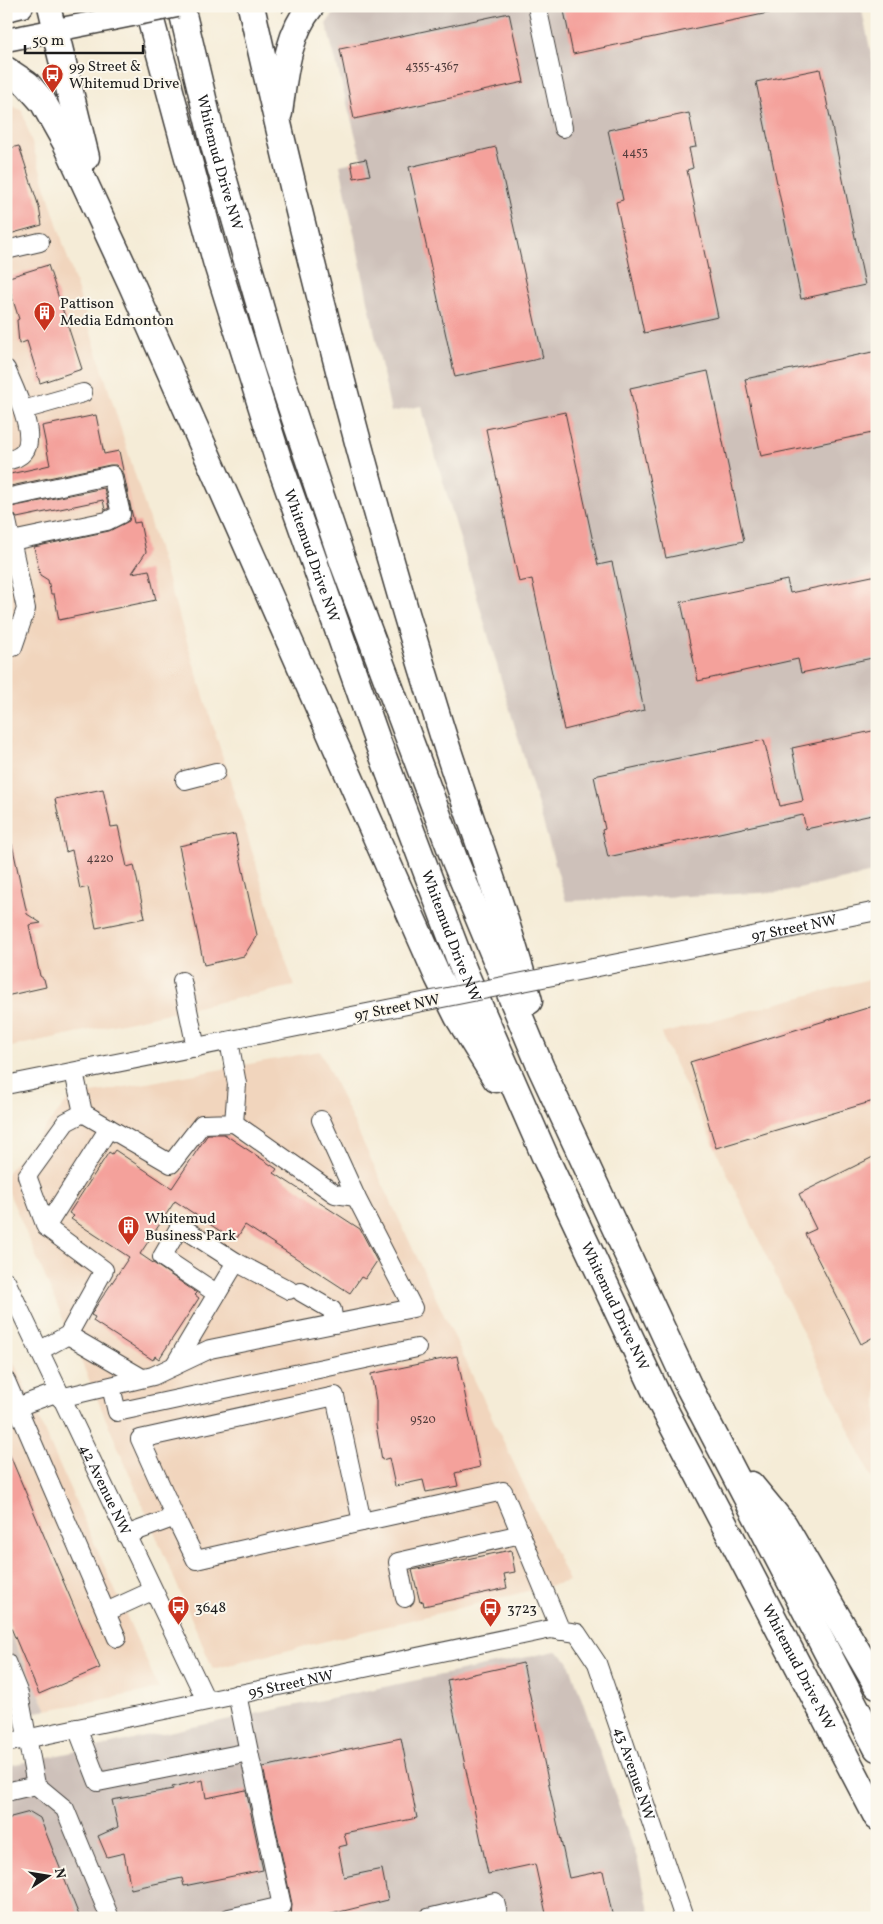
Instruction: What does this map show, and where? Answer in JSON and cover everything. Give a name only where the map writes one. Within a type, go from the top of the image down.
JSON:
[{"type":"highway","name":"Whitemud Drive NW","points":[[147,6],[216,261],[279,462],[318,577],[457,954],[547,1161],[661,1403],[872,1807],[877,1830]]},
{"type":"highway","name":"Whitemud Drive NW","points":[[181,6],[215,149],[243,252],[309,462],[407,736],[455,861],[541,1068],[681,1370],[720,1449],[877,1748]]},
{"type":"highway","points":[[251,6],[277,126],[372,496],[438,720],[514,947],[529,1000],[541,1068]]},
{"type":"highway","points":[[277,126],[290,49],[300,21],[311,6]]},
{"type":"highway","points":[[52,19],[87,160],[131,283]]},
{"type":"highway","points":[[6,70],[32,90],[55,122],[131,283],[442,985],[458,1018],[547,1161]]},
{"type":"highway","points":[[720,1449],[784,1525],[831,1602],[877,1685]]},
{"type":"main road","points":[[6,10],[22,6]]},
{"type":"main road","points":[[6,40],[52,19],[112,19],[177,6]]},
{"type":"street","points":[[537,6],[563,128]]},
{"type":"street","points":[[6,250],[40,242]]},
{"type":"street","points":[[6,370],[23,410],[28,442],[25,451],[19,457],[6,461]]},
{"type":"street","points":[[23,410],[83,392]]},
{"type":"street","points":[[6,498],[112,475],[121,514],[108,521],[12,541]]},
{"type":"street","points":[[7,520],[26,609],[10,648]]},
{"type":"street","points":[[185,780],[216,772]]},
{"type":"street","name":"97 Street NW","points":[[6,1085],[877,911]]},
{"type":"street","points":[[182,980],[196,1048]]},
{"type":"street","points":[[229,1041],[237,1084],[234,1123]]},
{"type":"street","points":[[74,1072],[83,1113],[171,1164],[202,1124],[234,1123],[335,1194],[356,1196]]},
{"type":"street","points":[[39,1352],[68,1335],[104,1270],[46,1227],[27,1176],[66,1122],[83,1113]]},
{"type":"street","points":[[12,1408],[59,1395],[111,1387],[142,1378],[174,1366],[210,1349],[413,1308],[356,1196],[321,1120]]},
{"type":"street","points":[[46,1227],[109,1128]]},
{"type":"street","points":[[216,1292],[162,1257],[180,1226],[236,1262],[332,1310],[334,1324]]},
{"type":"street","points":[[174,1366],[216,1292],[236,1262]]},
{"type":"street","name":"42 Avenue NW","points":[[6,1281],[152,1591],[206,1700]]},
{"type":"street","points":[[68,1335],[142,1378]]},
{"type":"street","points":[[111,1387],[117,1412],[417,1348]]},
{"type":"street","points":[[6,1381],[12,1408],[117,1638]]},
{"type":"street","points":[[335,1396],[362,1522],[196,1560],[175,1517],[140,1439],[335,1396]]},
{"type":"street","name":"43 Avenue NW","points":[[362,1522],[503,1491],[521,1534],[569,1632],[597,1663],[684,1918]]},
{"type":"street","points":[[126,1535],[175,1517]]},
{"type":"street","points":[[404,1598],[398,1562],[521,1534]]},
{"type":"street","points":[[106,1612],[152,1591]]},
{"type":"street","name":"95 Street NW","points":[[6,1743],[550,1629],[569,1632]]},
{"type":"street","points":[[6,1662],[19,1694],[36,1786],[65,1809],[110,1918]]},
{"type":"street","points":[[229,1918],[283,1912],[237,1694]]},
{"type":"street","points":[[77,1728],[98,1782],[249,1752]]},
{"type":"street","points":[[6,1792],[36,1786]]},
{"type":"street","points":[[428,1918],[495,1902],[499,1918]]},
{"type":"shaded area","points":[[339,6],[861,6],[877,82],[877,872],[785,892],[566,901],[421,406],[391,412],[340,165],[362,160],[326,24]]},
{"type":"shaded area","points":[[6,102],[22,111],[294,986],[6,1048]]},
{"type":"shaded area","points":[[877,977],[877,1489],[661,1034]]},
{"type":"shaded area","points":[[320,1051],[569,1581],[213,1669],[6,1186],[6,1174],[71,1097]]},
{"type":"shaded area","points":[[6,1345],[159,1689],[47,1710],[6,1625]]},
{"type":"shaded area","points":[[6,1625],[47,1710],[6,1718]]},
{"type":"shaded area","points":[[556,1651],[568,1660],[637,1858],[651,1918],[6,1918],[6,1766]]},
{"type":"building","points":[[563,6],[772,6],[773,12],[573,54]]},
{"type":"building","points":[[509,13],[524,82],[354,119],[340,49]]},
{"type":"building","points":[[820,69],[865,285],[801,299],[756,82]]},
{"type":"building","points":[[689,113],[696,147],[689,148],[693,168],[687,170],[718,317],[644,333],[616,202],[623,200],[608,130]]},
{"type":"building","points":[[19,146],[39,207],[42,225],[6,235],[6,149]]},
{"type":"building","points":[[496,147],[543,358],[455,377],[409,167]]},
{"type":"building","points":[[366,159],[370,175],[354,178],[351,162]]},
{"type":"building","name":"Pattison Media Edmonton","points":[[48,265],[82,369],[40,383],[27,341],[19,344],[17,320],[19,319],[6,278]]},
{"type":"building","points":[[877,351],[877,432],[761,456],[745,379]]},
{"type":"building","points":[[708,371],[744,541],[666,558],[630,388]]},
{"type":"building","points":[[565,412],[598,565],[612,562],[644,710],[564,730],[532,579],[519,582],[486,429]]},
{"type":"building","points":[[96,415],[104,454],[119,451],[134,523],[140,522],[146,552],[132,573],[149,570],[156,600],[59,620],[54,594],[51,594],[48,580],[40,575],[34,547],[109,531],[129,521],[131,512],[122,472],[116,465],[110,465],[6,487],[6,475],[50,465],[42,426]]},
{"type":"building","points":[[104,488],[109,508],[105,510],[103,500],[17,518],[14,514],[6,511],[6,508]]},
{"type":"building","points":[[877,575],[877,657],[801,673],[798,659],[698,681],[681,602],[787,580],[790,593]]},
{"type":"building","points":[[877,730],[877,814],[806,829],[803,815],[608,857],[602,830],[605,829],[594,776],[764,740],[780,806],[803,801],[792,748]]},
{"type":"building","points":[[103,789],[111,827],[118,826],[127,867],[134,865],[145,918],[96,928],[88,887],[80,889],[72,850],[66,852],[55,799]]},
{"type":"building","points":[[235,834],[257,935],[244,956],[204,965],[179,846]]},
{"type":"building","points":[[12,844],[27,914],[41,923],[29,925],[40,976],[44,979],[46,987],[6,996],[6,845]]},
{"type":"building","points":[[877,1005],[877,1100],[716,1148],[690,1062]]},
{"type":"building","name":"Whitemud Business Park","points":[[208,1134],[224,1134],[277,1169],[274,1173],[360,1229],[377,1261],[365,1279],[361,1277],[350,1293],[245,1225],[237,1238],[234,1237],[232,1239],[175,1201],[140,1254],[197,1293],[195,1295],[199,1298],[159,1359],[155,1356],[153,1360],[93,1321],[95,1317],[91,1315],[129,1257],[71,1219],[74,1216],[69,1213],[109,1152],[112,1154],[115,1150],[172,1188]]},
{"type":"building","points":[[877,1155],[877,1335],[861,1344],[805,1234],[816,1229],[799,1194]]},
{"type":"building","points":[[457,1356],[480,1467],[455,1473],[458,1486],[426,1492],[423,1480],[395,1486],[389,1458],[382,1460],[376,1425],[376,1401],[371,1374]]},
{"type":"building","points":[[6,1446],[100,1668],[39,1694],[6,1616]]},
{"type":"building","points":[[511,1550],[515,1572],[504,1574],[507,1588],[424,1606],[423,1601],[420,1602],[412,1570]]},
{"type":"building","points":[[523,1663],[569,1878],[603,1871],[613,1918],[547,1918],[535,1864],[488,1874],[447,1680]]},
{"type":"building","points":[[401,1738],[417,1818],[344,1833],[347,1845],[338,1847],[344,1877],[382,1869],[388,1900],[315,1918],[291,1918],[292,1904],[263,1767]]},
{"type":"building","points":[[203,1780],[206,1798],[246,1790],[263,1870],[184,1886],[182,1878],[131,1889],[124,1853],[107,1857],[98,1836],[118,1827],[112,1800],[173,1789],[172,1787]]},
{"type":"building","points":[[30,1812],[40,1818],[80,1918],[6,1918],[6,1825],[11,1817]]},
{"type":"place","name":"99 Street & Whitemud Drive","points":[[53,94]]},
{"type":"place","name":"Pattison Media Edmonton","points":[[44,331]]},
{"type":"place","name":"Whitemud Business Park","points":[[129,1246]]},
{"type":"place","name":"3648","points":[[179,1626]]},
{"type":"place","name":"3723","points":[[491,1627]]}]
